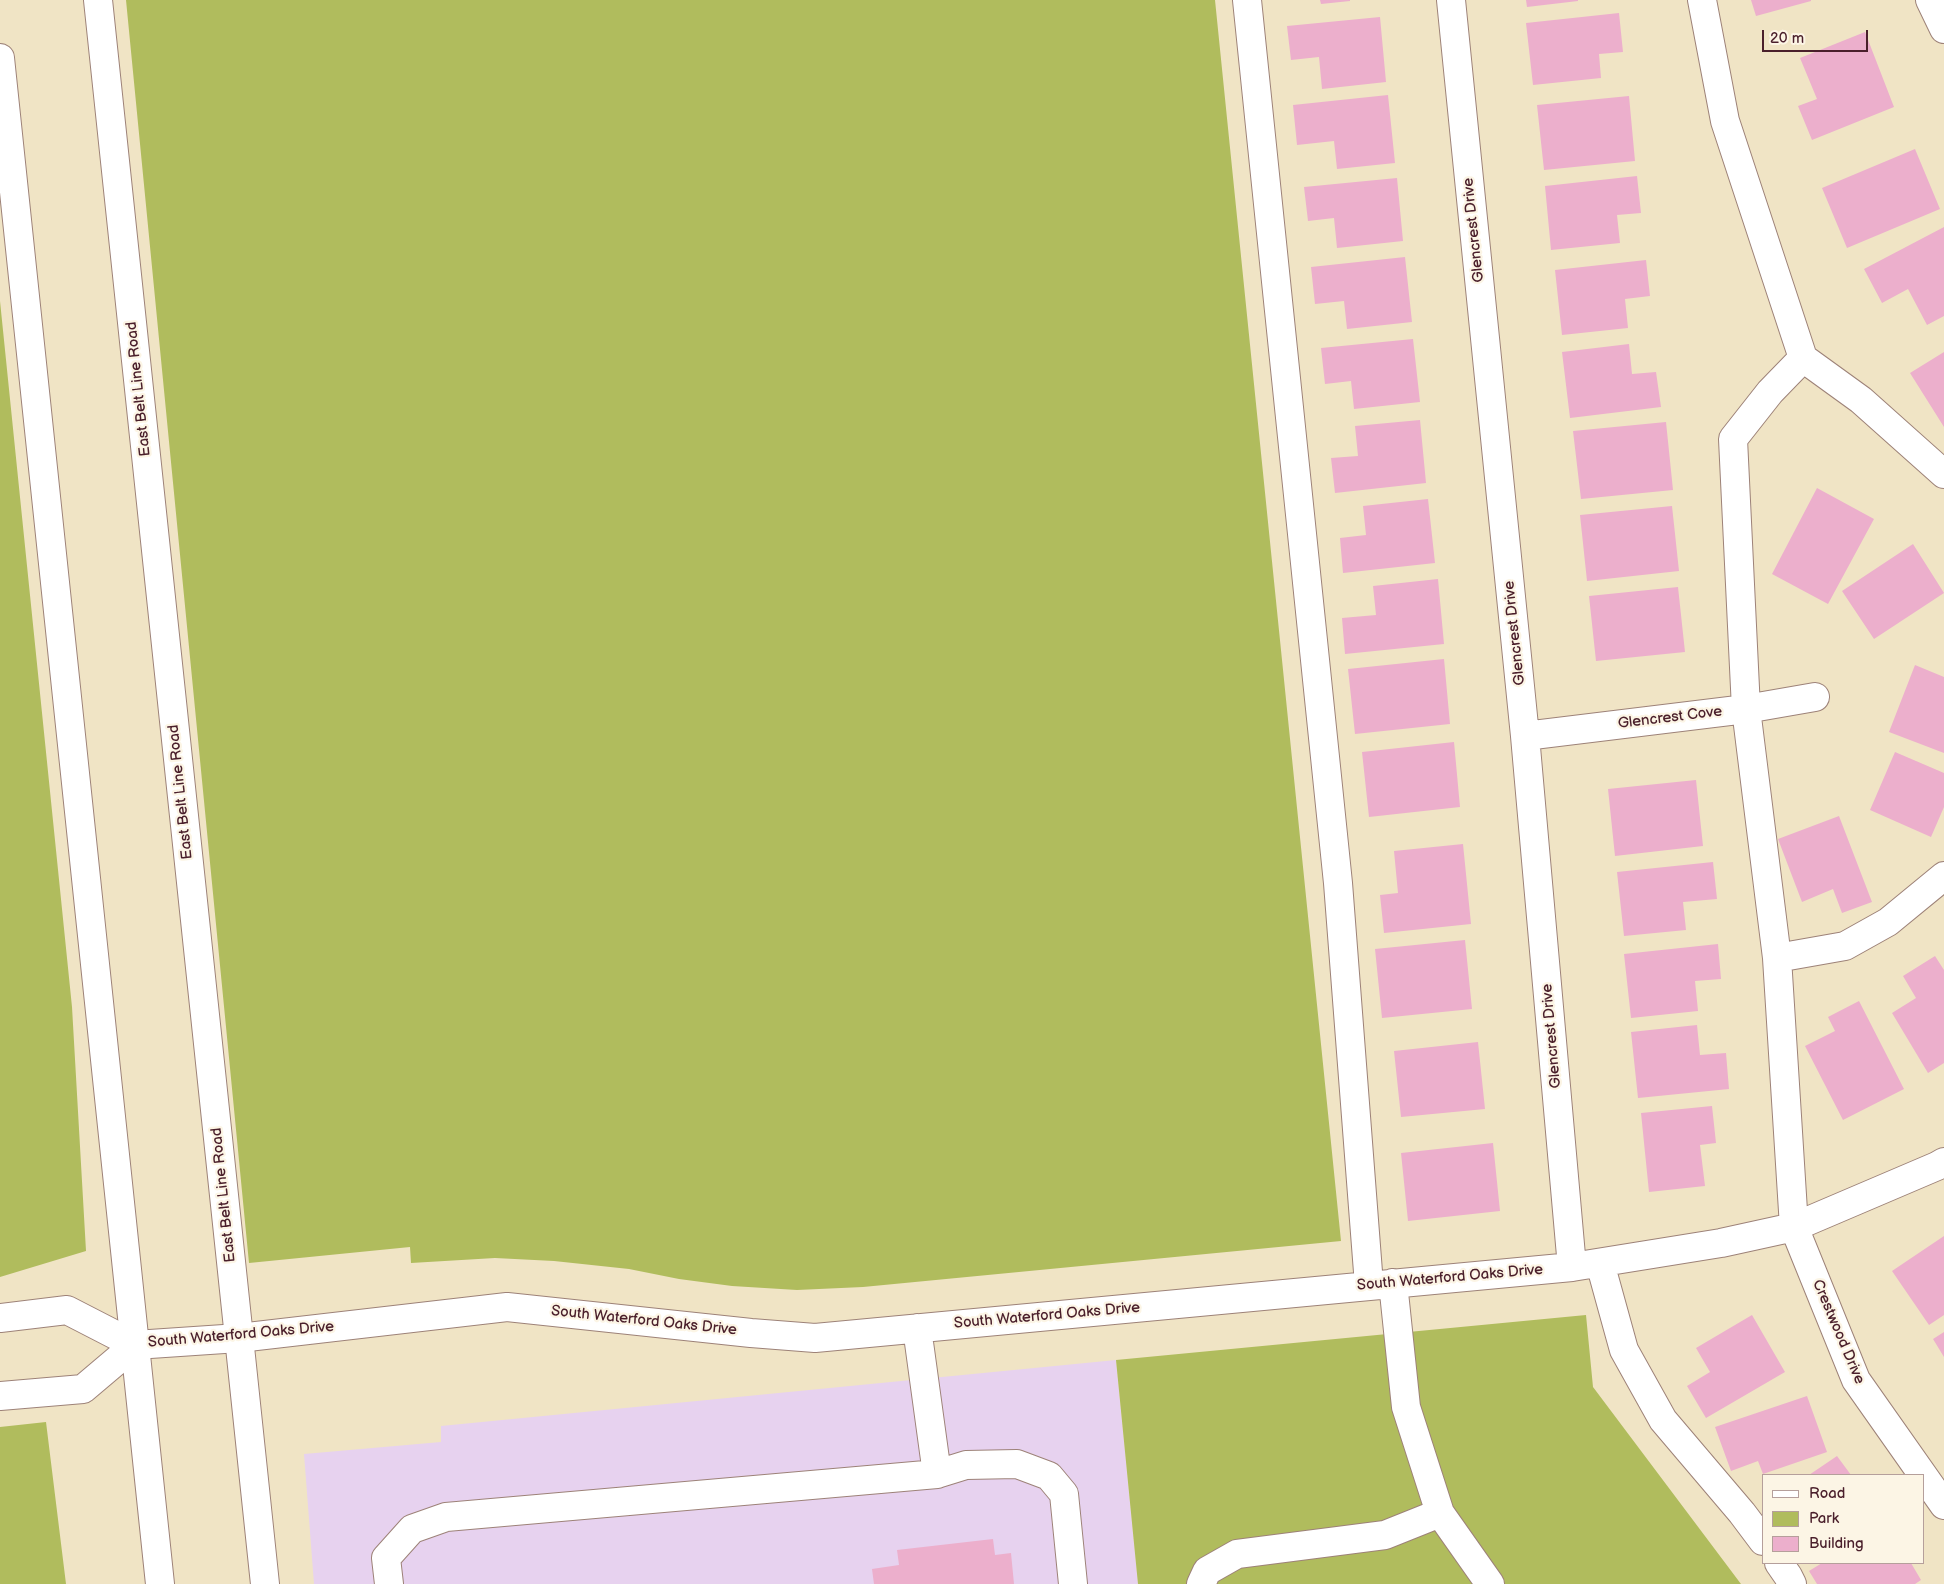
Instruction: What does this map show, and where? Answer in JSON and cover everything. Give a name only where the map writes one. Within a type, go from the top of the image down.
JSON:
[{"type":"street","name":"East Belt Line Road","points":[[98,0],[264,1584]]},
{"type":"street","points":[[1248,0],[1381,1284],[1406,1407],[1440,1513],[1490,1584]]},
{"type":"street","name":"Glencrest Drive","points":[[1451,0],[1525,736],[1572,1267]]},
{"type":"street","points":[[1702,0],[1725,120],[1803,358],[1861,400],[1944,474]]},
{"type":"street","points":[[1930,0],[1944,29]]},
{"type":"street","points":[[0,58],[160,1584]]},
{"type":"street","name":"Crestwood Drive","points":[[1803,358],[1770,392],[1733,439],[1746,709],[1777,958],[1794,1227],[1856,1380],[1922,1474]]},
{"type":"street","name":"Glencrest Cove","points":[[1525,736],[1746,709],[1816,697]]},
{"type":"street","points":[[1777,958],[1845,946],[1888,922],[1944,876]]},
{"type":"street","name":"South Waterford Oaks Drive","points":[[135,1345],[239,1338],[507,1306],[752,1333],[815,1338],[1572,1267],[1721,1242],[1794,1227],[1944,1162]]},
{"type":"street","points":[[1600,1263],[1624,1350],[1662,1420],[1742,1513],[1762,1540]]},
{"type":"street","points":[[0,1318],[67,1310],[135,1345]]},
{"type":"street","points":[[917,1328],[937,1474]]},
{"type":"street","points":[[0,1396],[83,1389],[135,1345]]},
{"type":"street","points":[[389,1584],[386,1558],[412,1529],[446,1517],[937,1474],[966,1464],[1017,1464],[1049,1476],[1064,1494],[1073,1584]]},
{"type":"street","name":"Crestwood Drive","points":[[1924,1477],[1944,1505]]},
{"type":"street","points":[[1201,1584],[1207,1571],[1237,1554],[1385,1535],[1440,1513]]},
{"type":"street","points":[[1780,1564],[1792,1584]]},
{"type":"shaded area","points":[[1116,1360],[1138,1584],[314,1584],[304,1454],[441,1442],[441,1426]]},
{"type":"green space","points":[[126,0],[1215,0],[1341,1241],[863,1287],[797,1290],[732,1286],[679,1279],[629,1269],[554,1261],[495,1258],[411,1263],[410,1247],[249,1263]]},
{"type":"green space","points":[[0,301],[72,1007],[86,1251],[0,1277]]},
{"type":"green space","points":[[1586,1315],[1593,1387],[1741,1584],[1138,1584],[1116,1360]]},
{"type":"green space","points":[[46,1422],[66,1584],[0,1584],[0,1427]]},
{"type":"building","points":[[1320,0],[1350,0],[1350,1],[1321,4]]},
{"type":"building","points":[[1526,0],[1578,0],[1578,1],[1527,7]]},
{"type":"building","points":[[1751,0],[1811,0],[1811,1],[1756,16]]},
{"type":"building","points":[[1619,13],[1623,52],[1599,54],[1601,78],[1533,85],[1526,23]]},
{"type":"building","points":[[1380,17],[1386,82],[1322,89],[1319,57],[1291,60],[1287,26]]},
{"type":"building","points":[[1865,32],[1894,107],[1812,140],[1798,106],[1817,99],[1800,58]]},
{"type":"building","points":[[1388,95],[1395,163],[1337,169],[1334,141],[1297,145],[1293,105]]},
{"type":"building","points":[[1629,96],[1635,161],[1544,170],[1537,105]]},
{"type":"building","points":[[1915,149],[1940,209],[1847,248],[1822,188]]},
{"type":"building","points":[[1637,176],[1641,213],[1617,215],[1620,243],[1551,250],[1545,186]]},
{"type":"building","points":[[1397,178],[1403,241],[1337,248],[1334,218],[1308,221],[1304,187]]},
{"type":"building","points":[[1944,227],[1944,316],[1927,325],[1908,289],[1882,303],[1864,269]]},
{"type":"building","points":[[1405,257],[1412,322],[1347,329],[1344,301],[1315,304],[1311,267]]},
{"type":"building","points":[[1646,260],[1650,296],[1625,299],[1628,328],[1562,335],[1555,270]]},
{"type":"building","points":[[1413,339],[1420,402],[1354,409],[1351,381],[1325,384],[1321,348]]},
{"type":"building","points":[[1629,344],[1632,374],[1656,372],[1661,407],[1570,418],[1562,352]]},
{"type":"building","points":[[1944,352],[1944,427],[1910,373]]},
{"type":"building","points":[[1420,420],[1426,483],[1335,493],[1331,458],[1358,456],[1355,426]]},
{"type":"building","points":[[1666,422],[1673,490],[1581,499],[1573,431]]},
{"type":"building","points":[[1817,488],[1874,519],[1828,604],[1772,574]]},
{"type":"building","points":[[1428,499],[1435,563],[1343,573],[1340,538],[1366,535],[1363,506]]},
{"type":"building","points":[[1672,506],[1679,571],[1587,581],[1580,515]]},
{"type":"building","points":[[1913,544],[1944,593],[1874,639],[1842,591]]},
{"type":"building","points":[[1438,579],[1444,644],[1345,654],[1342,618],[1376,615],[1373,586]]},
{"type":"building","points":[[1678,587],[1685,652],[1596,661],[1589,596]]},
{"type":"building","points":[[1444,659],[1450,724],[1355,734],[1348,669]]},
{"type":"building","points":[[1915,665],[1944,677],[1944,753],[1889,732]]},
{"type":"building","points":[[1454,742],[1460,807],[1369,817],[1362,752]]},
{"type":"building","points":[[1895,752],[1944,773],[1944,807],[1931,837],[1870,810]]},
{"type":"building","points":[[1696,780],[1703,846],[1615,856],[1608,789]]},
{"type":"building","points":[[1839,816],[1872,902],[1842,913],[1833,889],[1802,902],[1778,839]]},
{"type":"building","points":[[1463,844],[1471,924],[1384,933],[1380,895],[1398,893],[1394,851]]},
{"type":"building","points":[[1713,862],[1717,899],[1683,902],[1686,930],[1624,936],[1617,872]]},
{"type":"building","points":[[1465,940],[1472,1009],[1382,1018],[1375,949]]},
{"type":"building","points":[[1718,944],[1721,979],[1695,981],[1698,1011],[1631,1018],[1624,954]]},
{"type":"building","points":[[1935,956],[1944,970],[1944,1063],[1928,1073],[1892,1013],[1916,998],[1903,976]]},
{"type":"building","points":[[1859,1001],[1904,1089],[1843,1120],[1805,1046],[1835,1031],[1828,1017]]},
{"type":"building","points":[[1697,1025],[1700,1055],[1726,1053],[1729,1089],[1638,1098],[1631,1032]]},
{"type":"building","points":[[1478,1042],[1485,1109],[1401,1117],[1394,1051]]},
{"type":"building","points":[[1712,1106],[1716,1143],[1700,1145],[1705,1186],[1649,1192],[1641,1113]]},
{"type":"building","points":[[1493,1143],[1500,1211],[1408,1221],[1401,1153]]},
{"type":"building","points":[[1944,1236],[1944,1315],[1929,1325],[1892,1271]]},
{"type":"building","points":[[1752,1315],[1785,1372],[1706,1418],[1687,1386],[1710,1372],[1696,1348]]},
{"type":"building","points":[[1944,1332],[1944,1357],[1933,1339]]},
{"type":"building","points":[[1807,1396],[1827,1452],[1763,1474],[1758,1461],[1731,1471],[1715,1427]]},
{"type":"building","points":[[1837,1456],[1850,1474],[1810,1474]]},
{"type":"building","points":[[993,1539],[995,1555],[1011,1553],[1014,1584],[874,1584],[872,1569],[899,1565],[897,1550]]},
{"type":"building","points":[[1820,1564],[1912,1564],[1921,1580],[1915,1584],[1817,1584],[1809,1571]]}]
